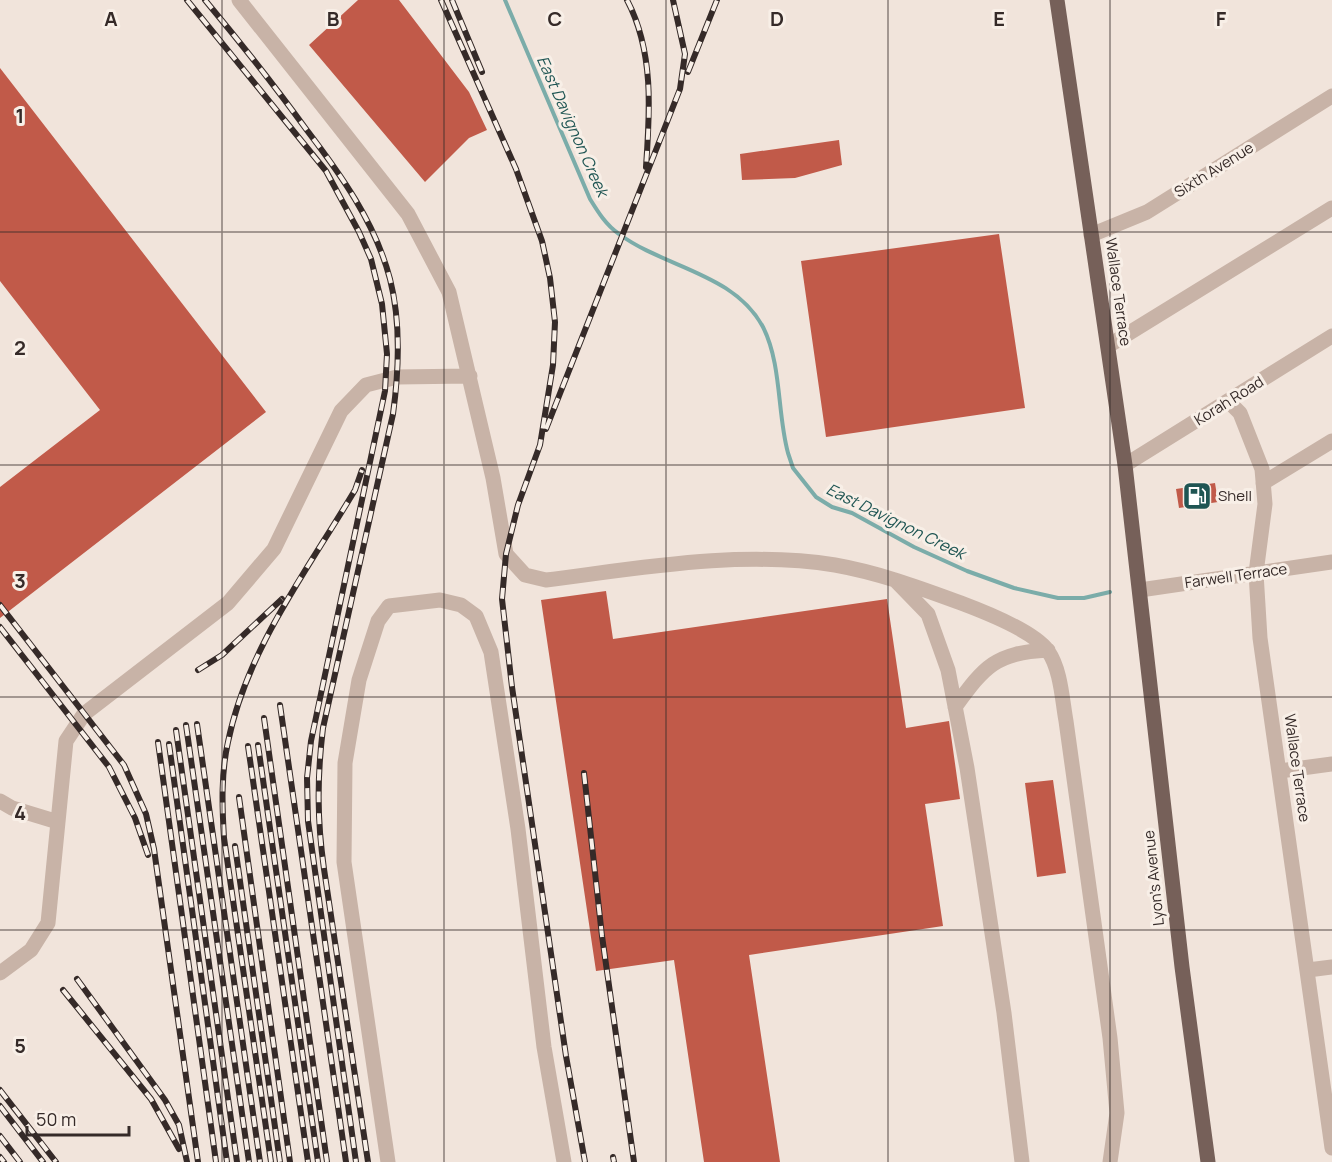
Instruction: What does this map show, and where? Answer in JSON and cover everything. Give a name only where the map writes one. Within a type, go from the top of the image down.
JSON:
[{"type":"main road","name":"Wallace Terrace","points":[[1057,0],[1125,465],[1140,590]]},
{"type":"main road","name":"Lyon's Avenue","points":[[1140,590],[1182,967],[1208,1162]]},
{"type":"street","points":[[239,0],[408,214],[449,292],[470,376],[506,554],[525,575],[546,579],[690,562],[755,559],[834,565],[892,577],[985,612],[1019,629],[1048,650],[1056,669],[1066,721],[1110,1038],[1117,1113],[1110,1162]]},
{"type":"street","name":"Sixth Avenue","points":[[1091,235],[1147,212],[1332,96]]},
{"type":"street","points":[[1107,345],[1332,208]]},
{"type":"street","name":"Korah Road","points":[[1125,465],[1332,336]]},
{"type":"street","points":[[0,974],[31,950],[48,923],[66,741],[84,714],[228,603],[274,549],[341,411],[366,385],[386,378],[470,376]]},
{"type":"street","name":"Wallace Terrace","points":[[1228,401],[1240,414],[1262,469],[1265,504],[1256,573],[1260,638],[1332,1148]]},
{"type":"street","points":[[1263,483],[1332,441]]},
{"type":"street","name":"Farwell Terrace","points":[[1140,590],[1332,562]]},
{"type":"street","points":[[892,577],[928,614],[948,670],[967,768],[1002,1001],[1022,1162]]},
{"type":"street","points":[[388,1162],[344,862],[345,763],[359,680],[378,621],[389,606],[440,600],[461,605],[476,616],[491,652],[518,829],[544,1047],[564,1162]]},
{"type":"street","points":[[955,708],[977,677],[997,662],[1018,652],[1048,650]]},
{"type":"street","points":[[1280,771],[1332,764]]},
{"type":"street","points":[[0,801],[12,808],[58,822]]},
{"type":"street","points":[[1308,970],[1332,967]]},
{"type":"building","points":[[358,0],[399,0],[469,92],[487,130],[469,138],[425,182],[309,45]]},
{"type":"building","points":[[0,68],[266,412],[0,618],[0,487],[100,410],[0,281]]},
{"type":"building","points":[[839,140],[842,165],[795,178],[742,180],[740,154]]},
{"type":"building","points":[[999,234],[1025,408],[826,437],[801,261]]},
{"type":"building","name":"Shell","points":[[1215,483],[1218,502],[1179,508],[1176,489]]},
{"type":"building","points":[[606,591],[613,639],[887,599],[906,728],[949,721],[960,799],[925,804],[943,926],[749,955],[780,1162],[704,1162],[674,960],[596,971],[541,600]]},
{"type":"building","points":[[1053,780],[1066,873],[1037,877],[1025,783]]},
{"type":"waterway","name":"East Davignon Creek","points":[[505,0],[590,199],[603,218],[614,230],[637,246],[697,273],[735,294],[763,327],[773,357],[788,453],[793,468],[816,497],[832,507],[852,513],[914,547],[967,571],[1014,588],[1058,598],[1084,598],[1110,592]]},
{"type":"railway","points":[[187,0],[326,171],[371,259],[382,304],[387,354],[385,391],[311,741],[307,778],[308,821],[356,1162]]},
{"type":"railway","points":[[205,0],[282,96],[356,200],[384,258],[394,295],[398,363],[393,414],[323,728],[319,781],[319,816],[324,869],[368,1162]]},
{"type":"railway","points":[[441,0],[516,169],[542,241],[550,278],[555,322],[553,365],[540,445],[518,505],[506,554],[502,599],[512,687],[566,1056],[585,1162]]},
{"type":"railway","points":[[452,0],[482,72]]},
{"type":"railway","points":[[627,0],[636,20],[646,60],[649,103],[646,167]]},
{"type":"railway","points":[[546,429],[680,89],[685,54],[673,0]]},
{"type":"railway","points":[[688,72],[717,0]]},
{"type":"railway","points":[[271,1162],[224,838],[224,766],[237,708],[249,675],[281,612],[355,490],[362,470]]},
{"type":"railway","points":[[198,670],[222,655],[282,599]]},
{"type":"railway","points":[[0,605],[124,765],[146,814],[154,849],[198,1162]]},
{"type":"railway","points":[[0,627],[109,767],[135,818],[148,855]]},
{"type":"railway","points":[[280,705],[346,1162]]},
{"type":"railway","points":[[264,718],[327,1162]]},
{"type":"railway","points":[[197,724],[260,1162]]},
{"type":"railway","points":[[186,725],[249,1162]]},
{"type":"railway","points":[[176,730],[237,1162]]},
{"type":"railway","points":[[158,742],[216,1162]]},
{"type":"railway","points":[[169,744],[227,1162]]},
{"type":"railway","points":[[258,745],[318,1162]]},
{"type":"railway","points":[[248,746],[308,1162]]},
{"type":"railway","points":[[584,773],[602,936],[634,1162]]},
{"type":"railway","points":[[239,797],[290,1162]]},
{"type":"railway","points":[[235,846],[280,1162]]},
{"type":"railway","points":[[77,979],[165,1100],[179,1125],[187,1162]]},
{"type":"railway","points":[[63,990],[151,1099],[179,1149]]},
{"type":"railway","points":[[0,1090],[56,1162]]},
{"type":"railway","points":[[0,1106],[43,1162]]},
{"type":"railway","points":[[0,1136],[20,1162]]},
{"type":"railway","points":[[0,1157],[4,1162]]},
{"type":"railway","points":[[613,1157],[614,1162]]},
{"type":"place","name":"Shell","points":[[1197,496]]}]
